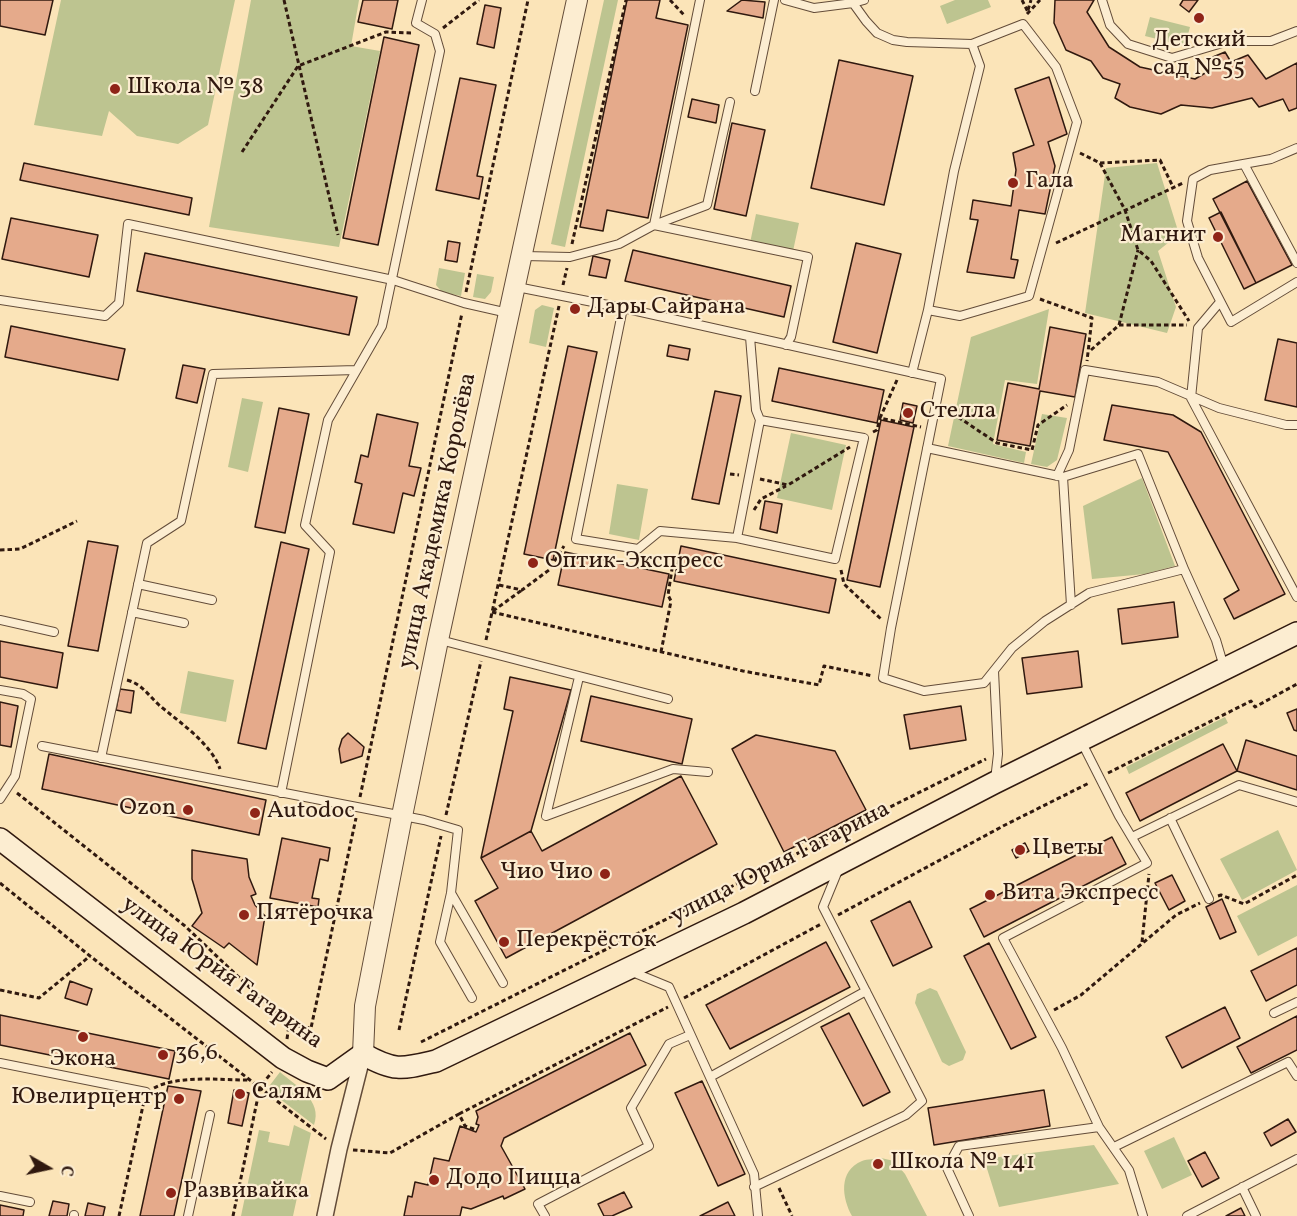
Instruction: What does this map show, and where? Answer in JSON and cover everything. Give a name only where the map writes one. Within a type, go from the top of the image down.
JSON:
[{"type":"main road","name":"улица Юрия Гагарина","points":[[2,845],[283,1058],[328,1079],[363,1054],[385,1065],[403,1069],[436,1060],[627,970],[841,863],[994,783],[1297,633]]},
{"type":"street","name":"улица Академика Королёва","points":[[363,1054],[365,1005],[402,816],[577,0]]},
{"type":"street","points":[[325,1216],[363,1054]]},
{"type":"lane","points":[[281,793],[330,552],[305,525],[328,420],[382,326],[440,51],[435,34],[416,23],[422,0]]},
{"type":"lane","points":[[654,225],[700,0]]},
{"type":"lane","points":[[755,91],[774,0]]},
{"type":"lane","points":[[785,0],[814,8],[864,0]]},
{"type":"lane","points":[[1102,0],[1110,25],[1128,44],[1172,58],[1229,41],[1271,41],[1297,31]]},
{"type":"lane","points":[[853,3],[878,33],[893,40],[972,44],[1023,24],[1056,67],[1077,122],[1029,296],[960,316],[928,310]]},
{"type":"lane","points":[[912,372],[928,310],[954,171],[980,66],[972,44]]},
{"type":"lane","points":[[522,256],[570,257],[619,244],[654,225],[707,205],[730,102]]},
{"type":"lane","points":[[1297,148],[1271,159],[1210,170],[1193,179],[1187,221],[1198,258],[1231,322],[1297,282]]},
{"type":"lane","points":[[1244,164],[1297,263]]},
{"type":"lane","points":[[0,300],[105,316],[119,303],[128,224],[393,280],[464,303],[510,314]]},
{"type":"lane","points":[[654,225],[808,257],[791,337],[786,345]]},
{"type":"lane","points":[[515,287],[623,308],[941,379],[883,678],[924,691],[984,683],[1012,648],[1045,621],[1089,593],[1184,569]]},
{"type":"lane","points":[[1220,302],[1198,328],[1191,398],[1297,597]]},
{"type":"lane","points":[[623,308],[576,539],[638,549],[660,531],[736,538],[835,559],[864,438],[760,420]]},
{"type":"lane","points":[[736,538],[760,420],[756,410],[750,337]]},
{"type":"lane","points":[[101,758],[147,543],[181,521],[213,374],[356,370]]},
{"type":"lane","points":[[1071,605],[1060,477],[1069,450],[1085,370],[1158,382],[1219,408],[1286,425],[1297,425]]},
{"type":"lane","points":[[927,448],[1060,477],[1138,454],[1184,569],[1216,640],[1224,669]]},
{"type":"lane","points":[[138,584],[212,600]]},
{"type":"lane","points":[[132,612],[184,623]]},
{"type":"lane","points":[[0,620],[54,632]]},
{"type":"lane","points":[[438,640],[668,699]]},
{"type":"lane","points":[[994,671],[998,754],[994,783]]},
{"type":"lane","points":[[579,677],[546,816],[673,769],[708,772]]},
{"type":"lane","points":[[0,690],[23,694],[31,699],[15,776],[0,799]]},
{"type":"lane","points":[[1081,740],[1146,863],[1003,938],[1062,1048],[1099,1127],[1129,1170],[1143,1216]]},
{"type":"lane","points":[[42,746],[402,816],[458,830],[451,893],[440,942],[472,999]]},
{"type":"lane","points":[[1132,837],[1239,785],[1297,802]]},
{"type":"lane","points":[[1170,818],[1209,898]]},
{"type":"lane","points":[[754,1187],[906,1115],[922,1101],[823,907],[841,863]]},
{"type":"lane","points":[[451,893],[503,983]]},
{"type":"lane","points":[[627,970],[669,987],[754,1174],[758,1216]]},
{"type":"lane","points":[[710,1077],[866,991]]},
{"type":"lane","points":[[1274,1012],[1297,1002]]},
{"type":"lane","points":[[545,1216],[538,1204],[649,1146],[631,1108],[669,1044],[690,1035]]},
{"type":"lane","points":[[1113,1147],[1288,1062],[1297,1076]]},
{"type":"lane","points":[[0,1063],[146,1092]]},
{"type":"lane","points":[[188,1216],[210,1115]]},
{"type":"lane","points":[[969,1216],[947,1168],[959,1146],[1099,1127]]},
{"type":"lane","points":[[1187,1216],[1297,1159]]},
{"type":"lane","points":[[1242,1187],[1256,1216]]},
{"type":"lane","points":[[0,1196],[30,1202]]},
{"type":"path","points":[[284,0],[338,235]]},
{"type":"path","points":[[242,152],[298,66],[386,32],[435,34],[479,0]]},
{"type":"path","points":[[311,1028],[528,0]]},
{"type":"path","points":[[399,1030],[443,825],[499,585],[626,0]]},
{"type":"path","points":[[670,0],[694,26]]},
{"type":"path","points":[[1022,0],[1028,12]]},
{"type":"path","points":[[1023,24],[1031,0]]},
{"type":"path","points":[[1028,12],[1040,0]]},
{"type":"path","points":[[1070,148],[1100,163],[1160,160],[1173,187]]},
{"type":"path","points":[[1100,163],[1125,210],[1138,250],[1151,261],[1192,326],[1119,325]]},
{"type":"path","points":[[1041,250],[1193,179]]},
{"type":"path","points":[[1089,352],[1119,325],[1138,250]]},
{"type":"path","points":[[1029,296],[1092,318],[1085,370]]},
{"type":"path","points":[[736,538],[761,499],[877,430],[900,370]]},
{"type":"path","points":[[952,413],[997,443],[1032,450],[1038,425],[1076,399]]},
{"type":"path","points":[[880,418],[922,427],[930,433]]},
{"type":"path","points":[[730,474],[788,485]]},
{"type":"path","points":[[0,550],[20,549],[77,521]]},
{"type":"path","points":[[492,612],[549,570],[564,546]]},
{"type":"path","points":[[661,652],[671,601],[668,595],[672,569]]},
{"type":"path","points":[[840,570],[844,584],[891,628]]},
{"type":"path","points":[[499,585],[522,590]]},
{"type":"path","points":[[492,612],[743,671],[819,685],[824,666],[883,678]]},
{"type":"path","points":[[118,678],[142,686],[159,705],[192,732],[219,765],[224,782]]},
{"type":"path","points":[[0,883],[90,956],[339,1149],[390,1153],[459,1114],[676,1003],[1005,825],[1251,701],[1255,707],[1297,684]]},
{"type":"path","points":[[421,1042],[998,754]]},
{"type":"path","points":[[9,787],[185,926],[290,1025]]},
{"type":"path","points":[[1142,944],[1150,876],[1146,863]]},
{"type":"path","points":[[1045,1015],[1081,995],[1176,915],[1209,898],[1221,895],[1244,904],[1297,875]]},
{"type":"path","points":[[0,990],[39,998],[90,956]]},
{"type":"path","points":[[118,1216],[146,1092],[159,1085],[183,1081],[250,1080]]},
{"type":"path","points":[[233,1216],[260,1088]]},
{"type":"path","points":[[459,1114],[465,1126],[477,1130]]},
{"type":"path","points":[[774,1178],[792,1216]]},
{"type":"green space","points":[[61,0],[235,0],[208,125],[178,144],[137,136],[109,111],[102,136],[34,125]]},
{"type":"green space","points":[[251,0],[359,0],[351,46],[380,51],[339,247],[209,227]]},
{"type":"green space","points":[[604,0],[618,0],[565,247],[551,244]]},
{"type":"green space","points":[[955,0],[988,0],[991,7],[947,24],[940,6]]},
{"type":"green space","points":[[1150,17],[1190,27],[1185,46],[1145,36]]},
{"type":"green space","points":[[1157,163],[1179,234],[1158,251],[1176,307],[1167,333],[1085,313],[1106,168]]},
{"type":"green space","points":[[756,214],[799,223],[793,251],[750,243]]},
{"type":"green space","points":[[439,268],[465,273],[461,296],[442,292],[436,285]]},
{"type":"green space","points":[[477,274],[494,277],[491,292],[485,299],[473,297]]},
{"type":"green space","points":[[542,305],[554,308],[546,347],[529,343],[535,310]]},
{"type":"green space","points":[[1049,309],[1037,384],[1005,380],[993,444],[1026,452],[1024,463],[948,446],[971,337]]},
{"type":"green space","points":[[242,398],[263,402],[248,472],[228,467]]},
{"type":"green space","points":[[1042,414],[1067,418],[1057,460],[1047,467],[1031,464]]},
{"type":"green space","points":[[791,433],[846,445],[832,510],[777,498]]},
{"type":"green space","points":[[1142,478],[1175,566],[1145,574],[1092,579],[1083,506]]},
{"type":"green space","points":[[617,484],[648,489],[639,540],[609,534]]},
{"type":"green space","points":[[188,671],[234,680],[226,722],[180,713]]},
{"type":"green space","points":[[1225,717],[1228,723],[1129,774],[1126,767]]},
{"type":"green space","points":[[1278,830],[1297,870],[1242,900],[1220,859]]},
{"type":"green space","points":[[1297,885],[1297,936],[1258,956],[1237,916]]},
{"type":"green space","points":[[930,988],[937,991],[966,1052],[963,1060],[949,1066],[942,1062],[915,1003],[917,994]]},
{"type":"green space","points":[[280,1072],[300,1088],[311,1101],[316,1116],[314,1125],[267,1089]]},
{"type":"green space","points":[[294,1125],[311,1133],[293,1216],[241,1216],[259,1130],[270,1132],[268,1142],[289,1146]]},
{"type":"green space","points":[[1174,1137],[1192,1175],[1162,1189],[1144,1151]]},
{"type":"green space","points":[[1094,1145],[1119,1184],[999,1207],[984,1159]]},
{"type":"green space","points":[[881,1158],[894,1161],[905,1174],[927,1216],[852,1216],[844,1193],[849,1171],[862,1161]]},
{"type":"building","points":[[0,0],[53,0],[45,35],[0,26]]},
{"type":"building","points":[[363,0],[398,0],[392,29],[358,22]]},
{"type":"building","points":[[627,0],[660,0],[656,18],[688,25],[648,218],[607,210],[603,231],[580,227]]},
{"type":"building","points":[[742,0],[765,2],[763,18],[727,11]]},
{"type":"building","points":[[1055,0],[1094,0],[1087,12],[1109,47],[1140,67],[1195,79],[1212,69],[1208,59],[1225,52],[1231,62],[1248,55],[1266,79],[1297,63],[1297,108],[1289,111],[1283,99],[1259,107],[1252,98],[1212,108],[1181,105],[1161,114],[1130,107],[1115,98],[1120,84],[1103,78],[1091,61],[1066,50],[1054,23]]},
{"type":"building","points":[[1183,0],[1198,0],[1189,12],[1180,5]]},
{"type":"building","points":[[485,5],[501,8],[494,48],[477,44]]},
{"type":"building","points":[[384,37],[419,45],[378,245],[343,238]]},
{"type":"building","points":[[839,60],[913,76],[884,205],[811,188]]},
{"type":"building","points":[[1049,77],[1067,134],[1048,142],[1055,166],[1045,214],[1019,210],[1011,259],[1018,260],[1014,278],[967,272],[978,220],[970,219],[973,200],[1011,206],[1016,170],[1013,153],[1034,145],[1015,89]]},
{"type":"building","points":[[460,78],[496,85],[477,176],[483,177],[479,199],[436,190]]},
{"type":"building","points":[[692,99],[719,105],[716,123],[688,117]]},
{"type":"building","points":[[732,123],[765,130],[746,216],[714,209]]},
{"type":"building","points":[[24,163],[192,198],[189,215],[20,180]]},
{"type":"building","points":[[1247,181],[1292,265],[1256,283],[1213,199]]},
{"type":"building","points":[[1221,212],[1256,283],[1244,289],[1209,218]]},
{"type":"building","points":[[11,218],[98,235],[89,277],[2,259]]},
{"type":"building","points":[[448,241],[460,243],[457,262],[445,260]]},
{"type":"building","points":[[856,243],[901,254],[877,353],[833,342]]},
{"type":"building","points":[[633,250],[791,286],[784,317],[625,281]]},
{"type":"building","points":[[145,253],[357,297],[349,335],[137,291]]},
{"type":"building","points":[[593,256],[610,260],[606,278],[589,275]]},
{"type":"building","points":[[11,326],[125,349],[118,380],[5,357]]},
{"type":"building","points":[[1050,327],[1086,334],[1075,397],[1040,391],[1030,446],[997,440],[1008,383],[1039,389]]},
{"type":"building","points":[[1278,339],[1297,343],[1297,407],[1265,400]]},
{"type":"building","points":[[669,345],[690,349],[688,360],[667,356]]},
{"type":"building","points":[[568,346],[597,352],[553,560],[524,554]]},
{"type":"building","points":[[183,365],[205,369],[197,403],[176,398]]},
{"type":"building","points":[[779,368],[884,390],[877,423],[772,401]]},
{"type":"building","points":[[715,391],[741,396],[719,504],[692,499]]},
{"type":"building","name":"Стелла","points":[[903,403],[917,406],[913,423],[900,420]]},
{"type":"building","points":[[1112,405],[1173,415],[1201,432],[1285,594],[1234,619],[1224,599],[1239,590],[1168,452],[1104,440]]},
{"type":"building","points":[[279,408],[309,414],[285,533],[255,527]]},
{"type":"building","points":[[377,414],[418,423],[409,466],[421,468],[414,496],[403,493],[394,533],[353,524],[362,484],[355,482],[361,455],[368,457]]},
{"type":"building","points":[[881,420],[914,427],[880,587],[847,580]]},
{"type":"building","points":[[765,501],[782,504],[777,533],[760,529]]},
{"type":"building","points":[[88,541],[118,546],[98,651],[68,646]]},
{"type":"building","points":[[281,542],[309,549],[266,749],[238,743]]},
{"type":"building","points":[[681,546],[836,579],[829,613],[674,581]]},
{"type":"building","points":[[565,552],[669,574],[662,607],[558,585]]},
{"type":"building","points":[[1174,602],[1178,637],[1122,644],[1118,609]]},
{"type":"building","points":[[0,641],[63,653],[57,688],[0,677]]},
{"type":"building","points":[[1078,651],[1082,687],[1027,694],[1022,658]]},
{"type":"building","points":[[510,677],[571,690],[531,831],[481,858],[513,711],[504,709]]},
{"type":"building","points":[[120,689],[134,691],[131,713],[116,710]]},
{"type":"building","points":[[591,696],[692,719],[682,764],[581,741]]},
{"type":"building","points":[[0,702],[18,706],[11,747],[0,745]]},
{"type":"building","points":[[961,706],[966,740],[910,749],[904,715]]},
{"type":"building","points":[[1297,709],[1297,731],[1294,730],[1287,713]]},
{"type":"building","points":[[348,733],[364,747],[362,756],[341,763],[339,749],[342,739]]},
{"type":"building","points":[[756,735],[835,751],[866,810],[784,852],[732,749]]},
{"type":"building","points":[[1246,740],[1297,756],[1297,790],[1237,771]]},
{"type":"building","points":[[1223,744],[1237,771],[1140,821],[1126,793]]},
{"type":"building","points":[[49,754],[266,800],[259,835],[42,789]]},
{"type":"building","points":[[681,776],[717,844],[506,958],[475,901],[498,888],[481,858],[531,831],[542,851]]},
{"type":"building","points":[[1112,837],[1126,864],[984,937],[970,909]]},
{"type":"building","points":[[282,838],[330,848],[328,861],[320,859],[312,898],[319,899],[318,907],[270,898]]},
{"type":"building","name":"Цветы","points":[[1025,843],[1029,851],[1016,858],[1012,850]]},
{"type":"building","points":[[192,850],[247,859],[249,877],[256,894],[251,896],[255,905],[265,916],[257,965],[229,943],[224,948],[192,926],[202,913],[192,879]]},
{"type":"building","points":[[1172,875],[1185,901],[1169,910],[1155,883]]},
{"type":"building","points":[[1222,899],[1236,932],[1220,939],[1206,907]]},
{"type":"building","points":[[910,901],[932,947],[893,966],[871,921]]},
{"type":"building","points":[[826,942],[850,987],[730,1049],[706,1005]]},
{"type":"building","points":[[989,943],[1036,1037],[1011,1049],[964,956]]},
{"type":"building","points":[[1297,948],[1297,985],[1266,1001],[1251,971]]},
{"type":"building","points":[[70,981],[92,989],[87,1005],[65,998]]},
{"type":"building","points":[[1225,1007],[1240,1038],[1182,1068],[1166,1037]]},
{"type":"building","points":[[849,1013],[890,1092],[863,1106],[821,1027]]},
{"type":"building","points":[[0,1015],[175,1051],[169,1079],[0,1045]]},
{"type":"building","points":[[1297,1016],[1297,1050],[1251,1073],[1237,1047]]},
{"type":"building","points":[[630,1033],[646,1065],[504,1138],[501,1146],[525,1189],[504,1199],[503,1196],[471,1209],[462,1207],[460,1216],[404,1216],[408,1196],[412,1197],[415,1182],[428,1185],[434,1158],[449,1161],[460,1126],[476,1132],[479,1125],[476,1124],[478,1117],[476,1111]]},
{"type":"building","points":[[702,1081],[745,1174],[718,1186],[675,1093]]},
{"type":"building","points":[[168,1086],[201,1091],[174,1216],[140,1216]]},
{"type":"building","points":[[234,1090],[249,1093],[242,1126],[228,1123]]},
{"type":"building","points":[[1044,1090],[1050,1126],[934,1145],[928,1108]]},
{"type":"building","points":[[1288,1119],[1296,1132],[1271,1146],[1264,1133]]},
{"type":"building","points":[[1205,1152],[1219,1178],[1202,1187],[1188,1161]]},
{"type":"building","points":[[624,1192],[632,1207],[612,1216],[604,1216],[598,1204]]},
{"type":"building","points":[[53,1201],[69,1204],[67,1216],[49,1216]]},
{"type":"building","points":[[728,1202],[735,1216],[700,1216]]},
{"type":"building","points":[[88,1203],[105,1207],[103,1216],[85,1216]]},
{"type":"building","points":[[0,1205],[24,1210],[23,1216],[0,1216]]},
{"type":"building","points":[[1241,1208],[1245,1216],[1226,1216]]},
{"type":"place","name":"Детский сад №55","points":[[1199,18]]},
{"type":"place","name":"Школа № 38","points":[[115,89]]},
{"type":"place","name":"Гала","points":[[1013,183]]},
{"type":"place","name":"Магнит","points":[[1218,237]]},
{"type":"place","name":"Дары Сайрана","points":[[575,309]]},
{"type":"place","name":"Стелла","points":[[908,413]]},
{"type":"place","name":"Оптик-Экспресс","points":[[533,563]]},
{"type":"place","name":"Ozon","points":[[188,810]]},
{"type":"place","name":"Autodoc","points":[[255,813]]},
{"type":"place","name":"Цветы","points":[[1020,850]]},
{"type":"place","name":"Чио Чио","points":[[605,874]]},
{"type":"place","name":"Вита Экспресс","points":[[990,895]]},
{"type":"place","name":"Пятёрочка","points":[[244,915]]},
{"type":"place","name":"Перекрёсток","points":[[504,942]]},
{"type":"place","name":"Экона","points":[[83,1037]]},
{"type":"place","name":"36,6","points":[[163,1055]]},
{"type":"place","name":"Салям","points":[[240,1094]]},
{"type":"place","name":"Ювелирцентр","points":[[179,1099]]},
{"type":"place","name":"Школа № 141","points":[[878,1164]]},
{"type":"place","name":"Додо Пицца","points":[[434,1180]]},
{"type":"place","name":"Развивайка","points":[[171,1193]]}]
